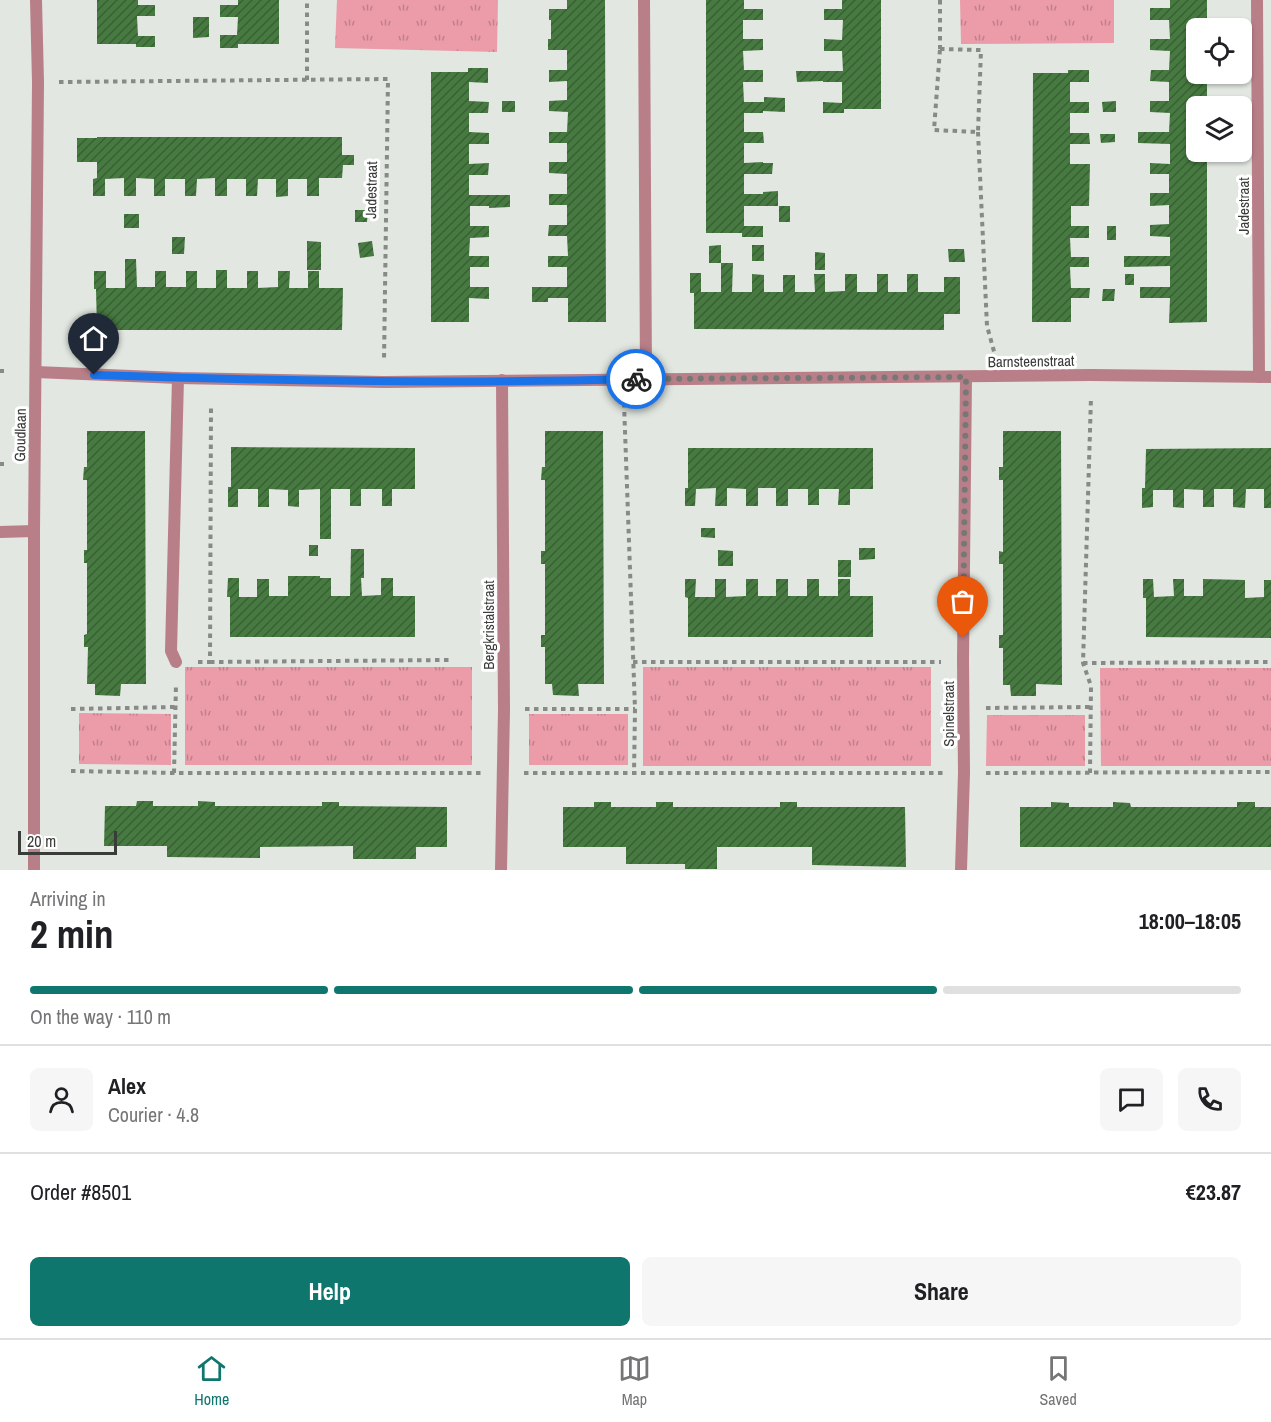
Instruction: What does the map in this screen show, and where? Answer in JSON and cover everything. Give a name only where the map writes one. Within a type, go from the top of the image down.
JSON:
[{"type":"street","name":"Goudlaan","points":[[34,870],[38,82],[36,0]]},
{"type":"street","points":[[644,0],[646,379]]},
{"type":"street","name":"Jadestraat","points":[[1257,0],[1265,377]]},
{"type":"street","name":"Barnsteenstraat","points":[[36,372],[178,378],[384,382],[1091,375],[1265,377]]},
{"type":"street","name":"Spinelstraat","points":[[961,870],[964,774],[966,377]]},
{"type":"street","points":[[176,662],[171,651],[178,378]]},
{"type":"street","name":"Bergkristalstraat","points":[[501,870],[504,710],[502,380]]},
{"type":"street","points":[[0,532],[34,531]]},
{"type":"path","points":[[307,0],[307,80]]},
{"type":"path","points":[[940,0],[940,49],[934,130],[978,132]]},
{"type":"path","points":[[940,49],[981,50],[978,132],[987,326],[994,350],[996,377]]},
{"type":"path","name":"Jadestraat","points":[[38,82],[388,79],[384,382]]},
{"type":"path","points":[[1090,773],[1091,686],[1083,663],[1091,375]]},
{"type":"path","points":[[623,379],[635,709],[634,774]]},
{"type":"path","points":[[210,662],[211,407]]},
{"type":"path","points":[[174,773],[176,662],[449,660]]},
{"type":"path","points":[[633,662],[963,662]]},
{"type":"path","points":[[1083,663],[1271,662]]},
{"type":"path","points":[[71,709],[176,707]]},
{"type":"path","points":[[963,708],[1091,707]]},
{"type":"path","points":[[504,710],[635,709]]},
{"type":"path","points":[[71,771],[634,774],[1271,772]]},
{"type":"green space","points":[[337,0],[498,0],[497,52],[335,48]]},
{"type":"green space","points":[[960,0],[1114,0],[1114,43],[961,44]]},
{"type":"green space","points":[[185,667],[472,667],[472,765],[185,765]]},
{"type":"green space","points":[[643,667],[931,667],[931,766],[643,766]]},
{"type":"green space","points":[[1100,668],[1271,668],[1271,766],[1101,766]]},
{"type":"green space","points":[[79,713],[171,714],[171,765],[79,764]]},
{"type":"green space","points":[[529,714],[628,714],[628,765],[529,765]]},
{"type":"green space","points":[[987,715],[1085,715],[1085,766],[986,766]]},
{"type":"building","points":[[97,0],[138,0],[138,5],[155,5],[155,16],[137,16],[138,36],[155,36],[155,47],[136,47],[136,44],[97,44]]},
{"type":"building","points":[[238,0],[279,0],[279,44],[238,44],[238,48],[220,48],[220,35],[237,35],[238,17],[220,17],[220,5],[238,5]]},
{"type":"building","points":[[567,0],[605,0],[606,322],[568,322],[568,298],[548,298],[548,302],[532,302],[532,287],[567,287],[567,267],[548,267],[548,256],[568,256],[567,236],[548,236],[549,225],[567,225],[567,205],[549,205],[549,194],[567,194],[567,174],[549,173],[549,162],[567,162],[567,143],[549,143],[549,132],[567,132],[568,112],[549,111],[549,101],[567,100],[567,81],[549,82],[549,70],[567,70],[567,50],[548,50],[548,39],[551,39],[549,9],[567,9]]},
{"type":"building","points":[[706,0],[744,0],[744,9],[763,9],[763,20],[743,20],[743,39],[763,39],[763,50],[743,51],[744,70],[763,70],[763,82],[743,82],[744,102],[764,102],[764,97],[785,98],[785,112],[744,113],[744,132],[763,132],[764,143],[744,143],[744,163],[773,163],[772,174],[744,174],[744,194],[778,191],[778,206],[744,206],[744,226],[763,226],[763,237],[742,237],[742,233],[706,233]]},
{"type":"building","points":[[842,0],[881,0],[881,109],[844,109],[844,113],[823,113],[823,102],[842,103],[842,82],[797,82],[796,71],[843,71],[842,51],[824,51],[824,39],[842,40],[843,20],[824,20],[824,9],[842,9]]},
{"type":"building","points":[[1170,0],[1207,0],[1207,18],[1186,18],[1186,84],[1207,84],[1207,96],[1186,96],[1186,162],[1207,162],[1207,322],[1169,323],[1170,298],[1140,298],[1140,287],[1170,287],[1170,266],[1124,267],[1124,256],[1170,256],[1170,237],[1150,236],[1150,225],[1169,224],[1169,205],[1150,206],[1150,193],[1169,193],[1169,174],[1150,174],[1150,163],[1170,164],[1170,144],[1138,143],[1138,132],[1169,132],[1170,113],[1150,112],[1150,101],[1169,101],[1169,82],[1150,81],[1151,70],[1169,70],[1170,51],[1150,50],[1150,39],[1170,39],[1169,20],[1150,20],[1150,8],[1170,8]]},
{"type":"building","points":[[193,17],[209,17],[209,37],[193,38]]},
{"type":"building","points":[[468,68],[488,68],[488,83],[469,82],[469,101],[489,102],[488,113],[469,113],[469,132],[489,133],[489,144],[469,144],[469,164],[489,163],[488,175],[469,175],[469,195],[510,195],[510,207],[470,206],[470,226],[489,226],[489,237],[470,238],[469,256],[489,256],[489,267],[470,267],[470,287],[489,287],[489,299],[469,298],[469,322],[431,322],[431,72],[468,72]]},
{"type":"building","points":[[1068,70],[1089,70],[1089,82],[1070,82],[1070,102],[1089,102],[1089,113],[1070,113],[1070,133],[1089,133],[1090,144],[1070,144],[1070,164],[1090,164],[1089,206],[1071,206],[1071,226],[1089,226],[1089,238],[1070,238],[1071,257],[1089,257],[1089,267],[1070,267],[1071,288],[1090,288],[1089,298],[1071,298],[1071,322],[1032,322],[1033,73],[1068,73]]},
{"type":"building","points":[[502,101],[515,101],[515,112],[502,112]]},
{"type":"building","points":[[1116,101],[1116,112],[1103,112],[1102,102]]},
{"type":"building","points":[[1100,134],[1115,134],[1115,142],[1101,143]]},
{"type":"building","points":[[342,137],[342,155],[354,155],[354,165],[343,165],[342,178],[319,178],[319,196],[307,196],[307,179],[288,179],[288,196],[276,197],[276,179],[258,179],[257,196],[246,196],[246,179],[227,179],[227,196],[215,196],[215,178],[197,179],[196,196],[185,196],[185,179],[165,179],[165,196],[154,196],[154,179],[136,178],[136,196],[124,196],[124,178],[105,179],[105,196],[93,196],[93,179],[97,178],[97,162],[77,162],[77,138]]},
{"type":"building","points":[[779,206],[790,206],[790,222],[779,222]]},
{"type":"building","points":[[355,210],[368,210],[367,222],[355,222]]},
{"type":"building","points":[[124,214],[139,214],[139,228],[124,228]]},
{"type":"building","points":[[1107,226],[1116,226],[1116,240],[1107,240]]},
{"type":"building","points":[[172,237],[185,237],[184,254],[172,254]]},
{"type":"building","points":[[307,241],[321,242],[321,270],[307,270]]},
{"type":"building","points":[[372,241],[374,256],[360,258],[358,243]]},
{"type":"building","points":[[721,245],[721,263],[709,263],[709,246]]},
{"type":"building","points":[[752,245],[764,245],[764,261],[752,261]]},
{"type":"building","points":[[948,249],[964,249],[965,262],[949,262]]},
{"type":"building","points":[[815,252],[825,253],[825,270],[815,270]]},
{"type":"building","points":[[125,259],[136,259],[137,287],[155,287],[155,271],[166,271],[166,287],[186,287],[186,271],[197,271],[197,288],[216,288],[216,270],[227,270],[227,288],[247,288],[247,271],[258,271],[258,288],[278,287],[278,271],[290,271],[289,288],[308,288],[308,271],[319,271],[319,288],[343,288],[342,330],[97,330],[94,271],[106,271],[106,288],[125,288]]},
{"type":"building","points":[[721,263],[733,263],[732,292],[752,292],[752,274],[764,275],[764,292],[783,292],[783,275],[795,275],[795,292],[815,292],[814,274],[825,274],[825,292],[845,291],[845,274],[857,274],[857,292],[877,292],[877,274],[888,274],[888,292],[907,292],[907,274],[918,274],[918,292],[944,292],[944,277],[960,277],[960,314],[944,314],[944,330],[694,329],[694,293],[690,293],[690,273],[701,273],[701,292],[721,292]]},
{"type":"building","points":[[1125,274],[1134,274],[1134,285],[1125,285]]},
{"type":"building","points":[[1103,289],[1115,289],[1114,301],[1102,301]]},
{"type":"building","points":[[87,431],[145,431],[146,684],[121,684],[120,696],[95,695],[95,684],[87,684],[88,647],[84,647],[84,635],[87,634],[87,563],[84,563],[84,550],[87,550],[87,480],[83,480],[84,467],[87,467]]},
{"type":"building","points":[[545,431],[603,431],[604,684],[578,684],[579,696],[553,695],[552,684],[545,684],[545,647],[541,647],[541,635],[545,635],[545,564],[541,564],[541,551],[545,551],[545,480],[541,480],[542,467],[545,467]]},
{"type":"building","points":[[1003,431],[1061,431],[1062,685],[1036,684],[1036,696],[1011,696],[1010,685],[1003,685],[1003,648],[999,648],[999,635],[1003,635],[1003,564],[999,564],[999,551],[1003,552],[1003,480],[999,480],[999,467],[1003,467]]},
{"type":"building","points":[[231,447],[415,448],[415,489],[392,489],[392,506],[382,506],[382,489],[361,489],[361,506],[350,506],[350,489],[331,489],[331,539],[320,539],[320,489],[299,490],[299,507],[288,506],[288,490],[269,489],[269,507],[258,507],[258,489],[238,489],[238,507],[228,507],[228,487],[231,487]]},
{"type":"building","points":[[688,448],[873,448],[873,489],[850,489],[850,505],[838,505],[839,489],[819,489],[819,505],[808,505],[808,489],[788,489],[788,506],[776,506],[776,488],[758,488],[758,506],[746,506],[746,489],[727,488],[727,506],[715,506],[716,488],[696,489],[695,506],[685,506],[685,488],[688,488]]},
{"type":"building","points":[[1271,448],[1271,508],[1264,508],[1264,489],[1246,489],[1245,508],[1233,507],[1233,489],[1214,489],[1214,507],[1203,507],[1203,490],[1184,489],[1184,508],[1173,507],[1173,490],[1153,490],[1153,507],[1142,508],[1146,449]]},
{"type":"building","points":[[701,528],[715,528],[715,538],[701,537]]},
{"type":"building","points":[[309,545],[318,545],[318,556],[309,556]]},
{"type":"building","points":[[859,548],[875,548],[875,559],[859,560]]},
{"type":"building","points":[[351,549],[364,549],[362,596],[381,595],[381,578],[393,578],[393,596],[415,596],[415,637],[230,637],[228,578],[239,578],[239,597],[257,597],[257,579],[269,579],[269,596],[288,596],[288,576],[331,578],[331,596],[350,596]]},
{"type":"building","points":[[718,550],[733,551],[733,566],[718,566]]},
{"type":"building","points":[[838,560],[851,560],[851,577],[838,577]]},
{"type":"building","points":[[685,579],[696,579],[695,597],[715,597],[715,579],[726,579],[726,597],[746,596],[746,579],[758,579],[758,596],[776,596],[776,579],[788,579],[788,596],[807,596],[807,579],[819,579],[819,596],[838,596],[838,579],[850,579],[850,596],[873,596],[873,637],[688,637],[688,598],[685,597]]},
{"type":"building","points":[[1143,579],[1153,579],[1154,597],[1174,596],[1173,579],[1184,579],[1184,596],[1203,596],[1203,579],[1245,580],[1245,598],[1264,597],[1264,580],[1271,580],[1271,638],[1146,637],[1146,598],[1143,598]]},
{"type":"building","points":[[137,801],[153,801],[153,806],[198,806],[198,801],[215,802],[215,806],[322,806],[322,802],[339,802],[339,806],[447,807],[447,847],[416,847],[416,859],[353,859],[353,846],[260,847],[260,858],[167,857],[167,846],[104,846],[105,806],[136,806]]},
{"type":"building","points":[[594,802],[611,802],[611,807],[656,807],[656,802],[673,802],[673,807],[780,807],[780,802],[797,802],[797,807],[905,807],[906,867],[812,865],[812,847],[717,847],[717,869],[685,869],[685,864],[626,864],[626,847],[563,847],[563,807],[594,807]]},
{"type":"building","points":[[1051,802],[1069,803],[1069,807],[1113,807],[1113,802],[1130,803],[1131,807],[1237,807],[1237,802],[1255,802],[1255,807],[1271,807],[1271,847],[1020,847],[1020,807],[1051,807]]},
{"type":"way so far","points":[[636,379],[966,377],[963,638]]},
{"type":"route","points":[[94,375],[384,382],[636,379]]}]
